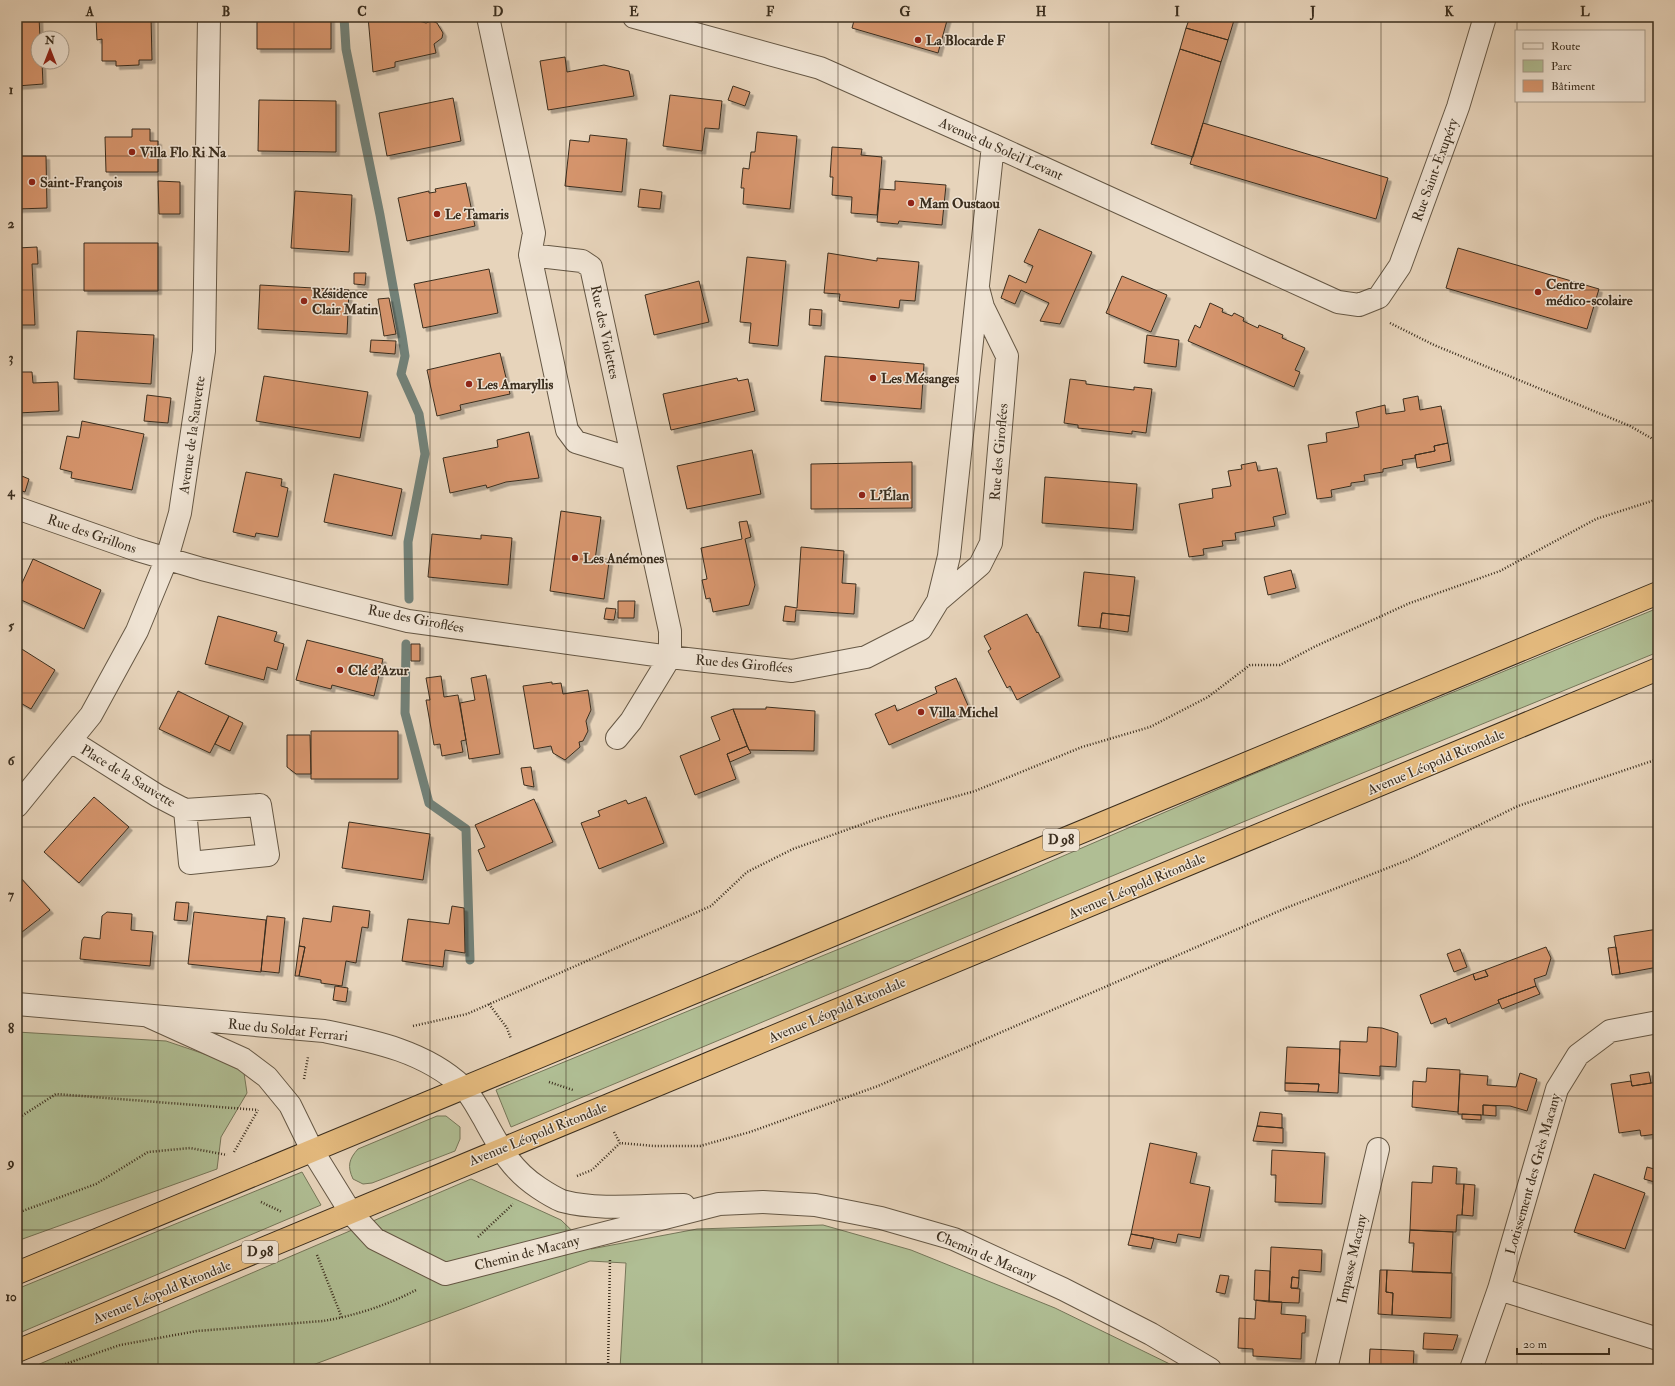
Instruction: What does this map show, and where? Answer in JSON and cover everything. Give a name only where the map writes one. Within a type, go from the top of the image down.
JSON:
[{"type":"highway","name":"D 98","points":[[17,1273],[1658,593]]},
{"type":"highway","name":"Avenue Léopold Ritondale","points":[[17,1351],[1658,669]]},
{"type":"street","name":"Avenue de la Sauvette","points":[[17,806],[91,715],[137,631],[167,558],[180,513],[204,351],[209,17]]},
{"type":"street","points":[[488,17],[534,233],[530,255],[567,430],[576,442],[632,459]]},
{"type":"street","name":"Avenue du Soleil Levant","points":[[634,17],[820,68],[994,145],[1338,302],[1359,305]]},
{"type":"street","name":"Rue Saint-Exupéry","points":[[1359,305],[1379,297],[1400,266],[1458,107],[1485,17]]},
{"type":"street","name":"Rue des Giroflées","points":[[167,558],[202,569],[408,621],[670,657],[792,671],[866,657],[921,629],[938,601],[949,556],[994,145]]},
{"type":"street","name":"Rue des Violettes","points":[[530,255],[582,261],[591,267],[670,631],[670,657]]},
{"type":"street","name":"Rue des Giroflées","points":[[938,601],[980,565],[991,543],[1007,356],[983,307],[978,288]]},
{"type":"street","name":"Rue des Grillons","points":[[17,508],[167,558]]},
{"type":"street","points":[[617,738],[631,721],[670,657]]},
{"type":"street","name":"Place de la Sauvette","points":[[71,741],[158,796],[185,810]]},
{"type":"street","name":"Rue du Soldat Ferrari","points":[[17,1004],[324,1031],[403,1050],[440,1068],[464,1088],[474,1101],[501,1149]]},
{"type":"street","name":"Rue du Soldat Ferrari","points":[[148,1016],[236,1056],[267,1077],[290,1105],[312,1150],[351,1213]]},
{"type":"street","name":"Lotissement des Grès Macany","points":[[1471,1369],[1499,1289],[1557,1089],[1578,1055],[1610,1031],[1658,1022]]},
{"type":"street","name":"Impasse Macany","points":[[1326,1369],[1378,1148]]},
{"type":"street","name":"Chemin de Macany","points":[[501,1149],[510,1163],[526,1179],[562,1200],[600,1206],[764,1202],[815,1205],[881,1218],[954,1239],[1077,1296],[1151,1334],[1210,1369]]},
{"type":"street","name":"Chemin de Macany","points":[[351,1213],[375,1239],[445,1274],[719,1204]]},
{"type":"street","points":[[1499,1289],[1658,1339]]},
{"type":"path","points":[[1400,328],[1434,345],[1630,426],[1658,442]]},
{"type":"path","points":[[411,1026],[467,1014],[711,906],[747,872],[793,849],[877,819],[975,791],[1082,747],[1150,727],[1208,697],[1250,665],[1280,665],[1314,647],[1410,603],[1500,571],[1596,519],[1658,500]]},
{"type":"path","points":[[574,1177],[592,1170],[620,1143],[654,1146],[700,1146],[750,1132],[878,1086],[1286,908],[1408,860],[1518,806],[1658,759]]},
{"type":"path","points":[[304,1083],[308,1055]]},
{"type":"path","points":[[17,1119],[56,1094],[258,1110],[232,1156],[190,1148],[148,1152],[96,1184],[17,1213]]},
{"type":"path","points":[[472,1243],[509,1206],[518,1201]]},
{"type":"path","points":[[608,1369],[610,1232]]},
{"type":"path","points":[[51,1369],[120,1345],[197,1331],[323,1321],[342,1318],[405,1296],[423,1287]]},
{"type":"green space","points":[[1658,608],[1658,652],[1160,856],[511,1127],[496,1090],[1019,875],[1249,776]]},
{"type":"green space","points":[[17,1032],[166,1041],[231,1063],[244,1073],[247,1093],[221,1137],[217,1169],[17,1241]]},
{"type":"green space","points":[[437,1116],[446,1116],[460,1127],[460,1139],[455,1151],[372,1183],[363,1184],[353,1179],[350,1170],[350,1163],[358,1149]]},
{"type":"green space","points":[[302,1172],[321,1205],[17,1334],[17,1289]]},
{"type":"green space","points":[[471,1179],[561,1220],[591,1249],[697,1229],[823,1225],[911,1250],[1055,1308],[1180,1369],[620,1369],[626,1263],[590,1261],[302,1369],[28,1369]]},
{"type":"building","points":[[17,17],[39,17],[40,30],[30,30],[30,70],[42,70],[43,84],[17,86]]},
{"type":"building","points":[[96,17],[151,17],[152,60],[139,60],[139,65],[116,66],[116,61],[102,61],[102,39],[97,40]]},
{"type":"building","points":[[257,17],[331,17],[331,49],[257,49]]},
{"type":"building","points":[[368,17],[405,17],[426,23],[432,21],[437,23],[443,33],[442,38],[434,44],[436,53],[395,62],[395,67],[373,72]]},
{"type":"building","name":"La Blocarde F","points":[[855,17],[948,17],[938,53],[852,28]]},
{"type":"building","points":[[1190,17],[1235,17],[1228,40],[1186,28]]},
{"type":"building","points":[[1186,28],[1228,40],[1221,62],[1180,49]]},
{"type":"building","points":[[1180,49],[1221,62],[1193,157],[1151,144]]},
{"type":"building","points":[[565,57],[567,72],[604,65],[629,71],[634,96],[548,110],[540,61]]},
{"type":"building","points":[[733,86],[750,92],[745,106],[728,100]]},
{"type":"building","points":[[670,95],[722,101],[719,129],[705,128],[702,151],[663,146]]},
{"type":"building","points":[[453,98],[461,141],[387,156],[379,113]]},
{"type":"building","points":[[259,100],[336,101],[336,152],[258,151]]},
{"type":"building","points":[[1203,123],[1388,178],[1376,219],[1190,164]]},
{"type":"building","name":"Villa Flo Ri Na","points":[[132,129],[150,129],[150,141],[158,141],[158,172],[106,172],[105,137],[132,137]]},
{"type":"building","points":[[757,132],[797,136],[790,209],[743,204],[744,188],[741,188],[743,168],[749,169],[751,152],[755,152]]},
{"type":"building","points":[[590,135],[627,139],[622,192],[565,186],[570,140],[589,142]]},
{"type":"building","points":[[832,147],[862,149],[861,155],[882,157],[877,215],[851,213],[852,197],[832,195],[833,177],[830,177]]},
{"type":"building","name":"Saint-François","points":[[17,156],[46,156],[47,208],[17,209]]},
{"type":"building","points":[[158,181],[180,182],[180,214],[159,214]]},
{"type":"building","name":"Mam Oustaou","points":[[895,181],[946,185],[942,225],[899,221],[898,224],[877,222],[880,189],[895,190]]},
{"type":"building","name":"Le Tamaris","points":[[466,183],[475,226],[407,241],[398,198],[429,191],[429,193],[436,192],[435,189]]},
{"type":"building","points":[[640,189],[662,192],[660,209],[638,207]]},
{"type":"building","points":[[295,191],[352,195],[349,252],[291,248]]},
{"type":"building","points":[[1039,229],[1092,252],[1060,324],[1040,321],[1049,303],[1021,290],[1015,304],[1001,298],[1009,275],[1026,283],[1033,266],[1024,262]]},
{"type":"building","points":[[84,243],[158,243],[158,291],[84,291]]},
{"type":"building","points":[[37,247],[38,264],[32,264],[35,325],[17,325],[17,248]]},
{"type":"building","points":[[1458,248],[1599,289],[1587,329],[1446,288]]},
{"type":"building","points":[[828,253],[877,261],[877,258],[919,262],[915,301],[900,300],[899,308],[839,301],[840,294],[824,293]]},
{"type":"building","points":[[747,257],[786,261],[778,346],[749,343],[751,323],[740,322]]},
{"type":"building","points":[[489,269],[498,313],[423,328],[414,284]]},
{"type":"building","points":[[354,273],[366,273],[365,285],[354,284]]},
{"type":"building","points":[[1122,276],[1167,295],[1151,332],[1106,313]]},
{"type":"building","points":[[699,281],[709,322],[654,335],[645,295]]},
{"type":"building","name":"Résidence Clair Matin","points":[[260,285],[349,290],[347,334],[258,329]]},
{"type":"building","points":[[389,298],[396,334],[384,336],[378,299]]},
{"type":"building","points":[[1210,303],[1223,309],[1222,312],[1232,316],[1234,313],[1244,318],[1243,321],[1258,328],[1259,325],[1283,335],[1282,338],[1305,348],[1295,370],[1300,372],[1294,387],[1188,341],[1195,325],[1200,328]]},
{"type":"building","points":[[810,309],[822,310],[821,326],[809,325]]},
{"type":"building","points":[[77,331],[154,335],[151,384],[74,379]]},
{"type":"building","points":[[1147,335],[1179,340],[1176,367],[1144,363]]},
{"type":"building","points":[[371,340],[396,341],[395,354],[370,352]]},
{"type":"building","name":"Les Amaryllis","points":[[500,353],[510,394],[460,405],[461,410],[437,416],[427,370]]},
{"type":"building","name":"Les Mésanges","points":[[825,356],[924,364],[921,409],[821,401]]},
{"type":"building","points":[[17,372],[32,372],[33,383],[58,382],[59,411],[17,413]]},
{"type":"building","points":[[264,376],[368,392],[360,438],[256,421]]},
{"type":"building","points":[[737,378],[738,381],[748,379],[755,411],[671,430],[663,394]]},
{"type":"building","points":[[1070,379],[1086,381],[1086,384],[1134,390],[1134,387],[1152,389],[1146,433],[1132,431],[1132,434],[1078,428],[1078,425],[1064,423]]},
{"type":"building","points":[[147,395],[171,398],[168,423],[144,421]]},
{"type":"building","points":[[1418,396],[1420,410],[1441,406],[1448,443],[1434,446],[1435,451],[1415,455],[1415,458],[1402,460],[1403,465],[1383,469],[1383,472],[1364,475],[1365,481],[1351,483],[1351,486],[1331,490],[1332,497],[1317,499],[1308,445],[1327,442],[1326,433],[1359,427],[1356,412],[1385,405],[1386,414],[1405,411],[1403,399]]},
{"type":"building","points":[[82,421],[144,434],[132,490],[71,478],[72,472],[60,469],[67,436],[79,438]]},
{"type":"building","points":[[529,432],[539,478],[506,482],[487,488],[486,485],[450,493],[443,458],[498,447],[497,440]]},
{"type":"building","points":[[1448,443],[1451,461],[1417,468],[1415,455],[1435,451],[1434,446]]},
{"type":"building","points":[[752,450],[761,494],[687,509],[677,466]]},
{"type":"building","name":"L'Élan","points":[[912,462],[912,508],[811,509],[811,464]]},
{"type":"building","points":[[1256,462],[1258,471],[1277,468],[1286,514],[1273,517],[1275,526],[1235,533],[1236,540],[1222,541],[1223,546],[1203,549],[1204,555],[1189,557],[1179,504],[1213,498],[1212,489],[1231,486],[1228,471],[1242,469],[1241,465]]},
{"type":"building","points":[[246,472],[282,479],[281,486],[288,488],[278,537],[256,533],[255,537],[233,532]]},
{"type":"building","points":[[17,474],[29,479],[25,492],[17,489]]},
{"type":"building","points":[[334,474],[402,489],[392,536],[324,522]]},
{"type":"building","points":[[1045,477],[1137,484],[1133,530],[1042,523]]},
{"type":"building","name":"Les Anémones","points":[[561,511],[601,517],[595,560],[609,562],[604,599],[550,591]]},
{"type":"building","points":[[747,521],[751,537],[745,539],[755,585],[749,605],[713,612],[710,598],[706,599],[702,580],[707,579],[701,548],[742,539],[739,522]]},
{"type":"building","points":[[432,534],[481,539],[481,535],[512,538],[508,585],[428,577]]},
{"type":"building","points":[[801,547],[844,551],[842,583],[856,584],[854,614],[796,610],[795,622],[783,621],[785,606],[797,608]]},
{"type":"building","points":[[33,559],[101,590],[84,629],[17,598],[17,594]]},
{"type":"building","points":[[1291,570],[1296,588],[1268,595],[1264,577]]},
{"type":"building","points":[[1084,572],[1135,577],[1130,616],[1102,613],[1100,628],[1078,626]]},
{"type":"building","points":[[618,601],[635,601],[634,618],[618,618]]},
{"type":"building","points":[[606,608],[616,609],[614,620],[604,619]]},
{"type":"building","points":[[1102,613],[1130,616],[1128,632],[1100,628]]},
{"type":"building","points":[[1027,614],[1037,633],[1038,632],[1060,677],[1017,700],[1010,686],[1007,688],[988,651],[991,649],[984,636]]},
{"type":"building","points":[[218,616],[277,632],[274,641],[284,644],[277,670],[267,667],[264,680],[205,664]]},
{"type":"building","name":"Clé d'Azur","points":[[307,640],[383,659],[374,696],[332,685],[331,689],[296,680]]},
{"type":"building","points":[[411,644],[420,644],[420,661],[411,661]]},
{"type":"building","points":[[17,646],[55,670],[31,709],[17,701]]},
{"type":"building","points":[[486,675],[500,754],[469,759],[460,703],[475,700],[471,678]]},
{"type":"building","points":[[441,676],[444,697],[458,695],[466,740],[461,741],[463,752],[442,756],[440,744],[434,745],[426,700],[430,700],[426,678]]},
{"type":"building","name":"Villa Michel","points":[[956,678],[970,710],[889,745],[875,714],[895,705],[897,711],[937,693],[935,687]]},
{"type":"building","points":[[552,682],[552,684],[561,683],[563,694],[588,690],[591,710],[586,721],[588,731],[583,741],[579,742],[580,747],[565,760],[553,753],[551,746],[534,749],[523,686]]},
{"type":"building","points":[[178,691],[229,716],[210,753],[159,729]]},
{"type":"building","points":[[766,707],[815,711],[814,751],[749,750],[733,709],[766,709]]},
{"type":"building","points":[[733,709],[747,746],[727,754],[736,779],[695,795],[680,756],[720,740],[711,717]]},
{"type":"building","points":[[229,716],[243,723],[230,751],[215,744]]},
{"type":"building","points":[[311,731],[398,731],[398,779],[311,779]]},
{"type":"building","points":[[287,735],[310,735],[311,774],[296,774],[287,767]]},
{"type":"building","points":[[747,746],[751,753],[730,762],[727,754]]},
{"type":"building","points":[[531,767],[534,787],[524,785],[521,768]]},
{"type":"building","points":[[94,797],[129,827],[79,883],[44,852]]},
{"type":"building","points":[[646,797],[664,843],[599,869],[581,823],[600,816],[598,811],[626,800],[628,804]]},
{"type":"building","points":[[534,799],[553,842],[487,871],[478,850],[485,847],[475,825]]},
{"type":"building","points":[[349,822],[430,834],[423,880],[342,868]]},
{"type":"building","points":[[19,876],[50,910],[17,936],[17,878]]},
{"type":"building","points":[[176,902],[189,903],[187,921],[174,920]]},
{"type":"building","points":[[333,906],[370,911],[368,928],[362,927],[356,963],[346,961],[342,986],[321,983],[321,980],[299,976],[305,947],[299,946],[303,918],[331,922]]},
{"type":"building","points":[[452,906],[464,908],[465,953],[445,950],[443,967],[402,961],[408,919],[449,924]]},
{"type":"building","points":[[107,912],[132,914],[131,930],[153,932],[150,966],[80,959],[82,940],[84,937],[100,939],[102,916]]},
{"type":"building","points":[[194,912],[266,920],[261,972],[188,964]]},
{"type":"building","points":[[267,916],[285,918],[279,973],[261,971]]},
{"type":"building","points":[[1658,929],[1658,967],[1620,974],[1614,936]]},
{"type":"building","points":[[299,946],[305,947],[299,976],[295,976]]},
{"type":"building","points":[[1546,947],[1551,958],[1546,975],[1534,979],[1536,986],[1498,1000],[1499,1003],[1448,1024],[1446,1018],[1431,1024],[1420,995],[1473,974],[1475,980],[1488,976],[1485,970]]},
{"type":"building","points":[[1616,947],[1620,974],[1612,975],[1608,948]]},
{"type":"building","points":[[1460,949],[1467,967],[1454,972],[1447,954]]},
{"type":"building","points":[[1485,970],[1488,976],[1475,980],[1473,974]]},
{"type":"building","points":[[335,986],[348,988],[346,1002],[333,1000]]},
{"type":"building","points":[[1536,986],[1540,994],[1502,1009],[1498,1000]]},
{"type":"building","points":[[1368,1027],[1382,1028],[1398,1033],[1396,1067],[1380,1066],[1380,1076],[1339,1073],[1340,1041],[1367,1042]]},
{"type":"building","points":[[1287,1047],[1340,1049],[1338,1093],[1318,1092],[1319,1084],[1285,1083]]},
{"type":"building","points":[[1427,1068],[1460,1070],[1458,1112],[1412,1107],[1413,1081],[1426,1082]]},
{"type":"building","points":[[1649,1072],[1651,1083],[1632,1086],[1630,1075]]},
{"type":"building","points":[[1520,1073],[1537,1079],[1527,1111],[1510,1106],[1483,1105],[1483,1115],[1458,1114],[1460,1074],[1488,1076],[1487,1085],[1516,1087]]},
{"type":"building","points":[[1631,1081],[1632,1086],[1658,1082],[1658,1134],[1641,1136],[1640,1130],[1619,1133],[1611,1084]]},
{"type":"building","points":[[1285,1083],[1319,1084],[1318,1092],[1285,1091]]},
{"type":"building","points":[[1483,1105],[1496,1106],[1496,1116],[1483,1115]]},
{"type":"building","points":[[1260,1112],[1282,1114],[1282,1128],[1257,1126]]},
{"type":"building","points":[[1462,1114],[1481,1115],[1481,1120],[1462,1119]]},
{"type":"building","points":[[1257,1126],[1283,1128],[1283,1143],[1253,1141]]},
{"type":"building","points":[[1150,1143],[1197,1153],[1190,1183],[1210,1187],[1200,1238],[1178,1234],[1176,1243],[1131,1234]]},
{"type":"building","points":[[1272,1150],[1325,1153],[1322,1204],[1275,1202],[1276,1175],[1271,1175]]},
{"type":"building","points":[[1433,1166],[1457,1168],[1456,1184],[1464,1184],[1462,1215],[1457,1215],[1456,1232],[1410,1230],[1412,1182],[1432,1183]]},
{"type":"building","points":[[1647,1167],[1658,1170],[1658,1183],[1644,1179]]},
{"type":"building","points":[[1594,1174],[1645,1193],[1625,1249],[1574,1232]]},
{"type":"building","points":[[1464,1184],[1475,1185],[1473,1216],[1462,1215]]},
{"type":"building","points":[[1410,1230],[1453,1232],[1451,1273],[1412,1272],[1414,1243],[1409,1243]]},
{"type":"building","points":[[1131,1234],[1154,1238],[1151,1249],[1128,1245]]},
{"type":"building","points":[[1271,1247],[1322,1250],[1321,1272],[1299,1270],[1299,1278],[1292,1277],[1291,1288],[1300,1289],[1299,1303],[1269,1302]]},
{"type":"building","points":[[1255,1270],[1270,1271],[1269,1302],[1254,1300]]},
{"type":"building","points":[[1380,1270],[1387,1270],[1386,1292],[1393,1293],[1392,1315],[1378,1314]]},
{"type":"building","points":[[1387,1270],[1452,1273],[1451,1318],[1392,1315],[1393,1293],[1386,1292]]},
{"type":"building","points":[[1220,1275],[1229,1276],[1225,1294],[1216,1292]]},
{"type":"building","points":[[1292,1277],[1299,1278],[1298,1288],[1291,1288]]},
{"type":"building","points":[[1256,1300],[1282,1302],[1281,1314],[1306,1316],[1305,1333],[1302,1333],[1301,1359],[1253,1356],[1253,1349],[1238,1348],[1239,1318],[1255,1319]]},
{"type":"building","points":[[1424,1333],[1458,1335],[1453,1350],[1423,1349]]},
{"type":"building","points":[[1370,1349],[1414,1351],[1413,1369],[1369,1369]]},
{"type":"building","points":[[1541,1364],[1556,1369],[1539,1369]]},
{"type":"waterway","points":[[344,17],[346,49],[380,215],[402,336],[405,356],[401,374],[419,414],[425,454],[408,542],[409,599]]},
{"type":"waterway","points":[[406,644],[405,713],[429,803],[466,829],[470,960]]},
{"type":"place","name":"La Blocarde F","points":[[918,40]]},
{"type":"place","name":"Villa Flo Ri Na","points":[[132,152]]},
{"type":"place","name":"Saint-François","points":[[32,182]]},
{"type":"place","name":"Mam Oustaou","points":[[911,203]]},
{"type":"place","name":"Le Tamaris","points":[[437,214]]},
{"type":"place","name":"Centre médico-scolaire","points":[[1538,292]]},
{"type":"place","name":"Résidence Clair Matin","points":[[304,301]]},
{"type":"place","name":"Les Mésanges","points":[[873,378]]},
{"type":"place","name":"Les Amaryllis","points":[[469,384]]},
{"type":"place","name":"L'Élan","points":[[862,495]]},
{"type":"place","name":"Les Anémones","points":[[575,558]]},
{"type":"place","name":"Clé d'Azur","points":[[340,670]]},
{"type":"place","name":"Villa Michel","points":[[921,712]]}]
